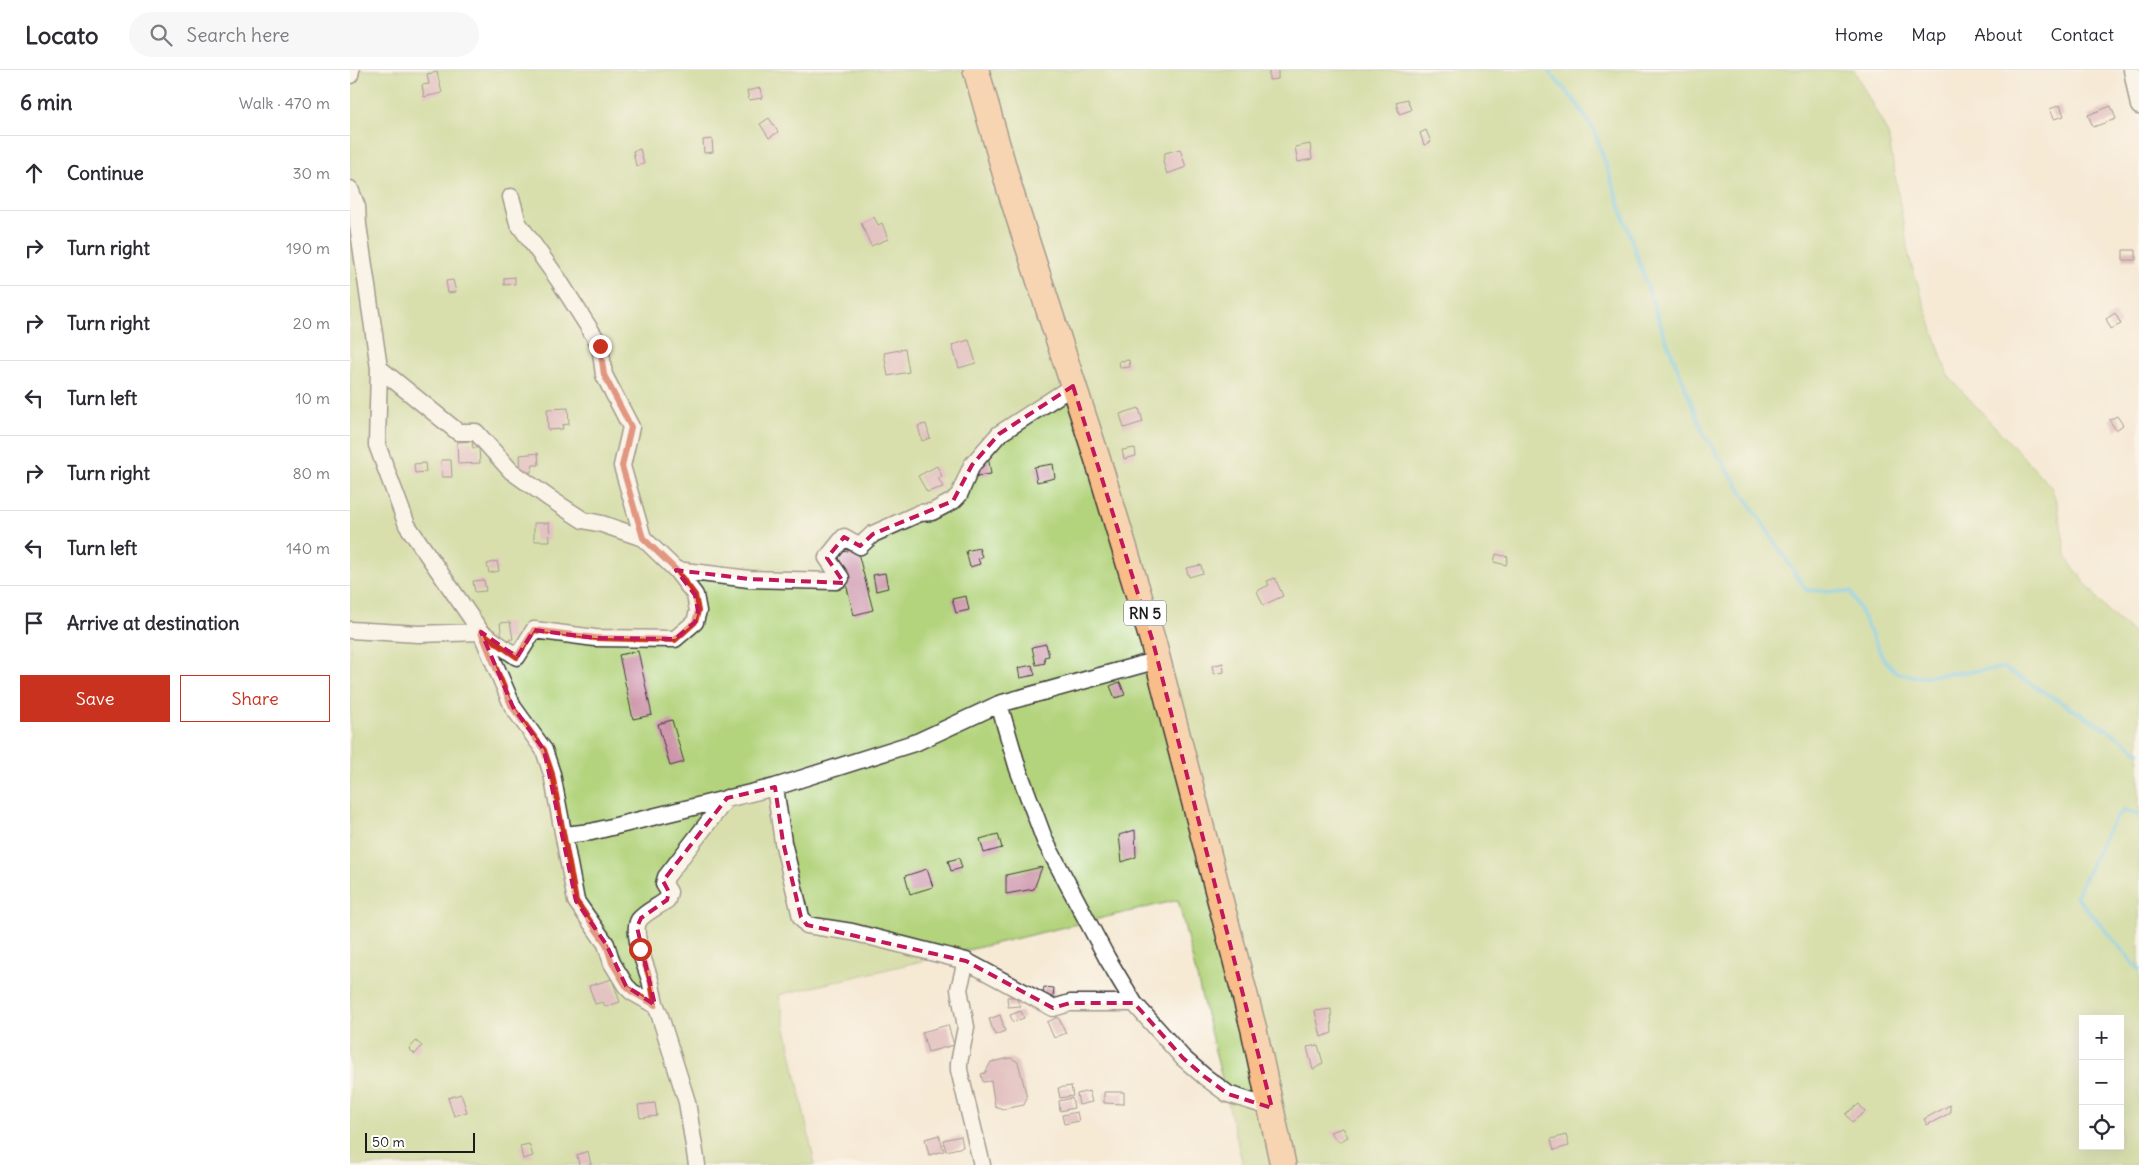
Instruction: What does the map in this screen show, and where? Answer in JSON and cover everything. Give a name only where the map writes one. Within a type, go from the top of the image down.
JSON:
[{"type":"main road","name":"RN 5","points":[[976,70],[1010,190],[1098,461],[1158,660],[1215,874],[1272,1108],[1283,1165]]},
{"type":"street","points":[[350,75],[351,70]]},
{"type":"street","points":[[2132,70],[2139,106]]},
{"type":"street","points":[[350,189],[357,207],[360,244],[379,368],[377,445],[407,525],[481,632],[512,707],[544,750],[552,774],[574,894],[581,910],[606,944],[612,963],[626,986],[632,992],[655,1005]]},
{"type":"street","points":[[510,197],[518,224],[584,318],[600,346],[604,375],[631,427],[622,466],[643,538]]},
{"type":"street","points":[[350,630],[419,634],[481,632],[517,657],[534,630],[595,638],[675,640],[695,622],[698,611],[695,595],[676,570],[643,538],[602,524],[583,520],[511,471],[476,432],[458,432],[379,368]]},
{"type":"street","points":[[676,570],[749,579],[836,581],[840,578],[828,558],[844,537],[860,546],[873,534],[920,513],[932,512],[954,501],[959,496],[972,465],[999,434],[1073,386]]},
{"type":"street","points":[[564,835],[590,832],[775,787],[917,742],[999,704],[1158,660]]},
{"type":"street","points":[[999,704],[1018,769],[1045,841],[1107,958],[1134,1003],[1182,1058],[1205,1077],[1228,1094],[1272,1108]]},
{"type":"street","points":[[775,787],[783,842],[803,921],[808,925],[852,932],[966,962],[1053,1008],[1070,1003],[1134,1003]]},
{"type":"street","points":[[697,1165],[687,1102],[655,1005],[651,982],[638,943],[638,922],[667,900],[669,892],[664,884],[666,877],[727,798]]},
{"type":"street","points":[[966,962],[959,989],[966,1027],[959,1070],[982,1165]]},
{"type":"highlighted area","points":[[1073,386],[1153,642],[1272,1108],[1228,1094],[1205,1077],[1183,1058],[1134,1003],[1070,1003],[1053,1008],[966,961],[807,925],[801,917],[783,842],[775,787],[727,798],[663,881],[669,892],[667,900],[641,918],[637,927],[655,1005],[626,986],[606,944],[576,901],[544,750],[513,707],[481,632],[517,657],[534,630],[595,638],[675,639],[695,622],[698,611],[695,595],[676,570],[749,579],[844,583],[827,558],[844,537],[860,546],[873,534],[953,501],[972,465],[999,434]]},
{"type":"green space","points":[[350,70],[1854,70],[1888,134],[1909,257],[1948,376],[2051,487],[2057,503],[2067,559],[2108,612],[2139,637],[2139,1165],[1243,1165],[1178,900],[779,995],[815,1165],[350,1165]]},
{"type":"building","points":[[1269,70],[1278,70],[1278,79],[1269,80]]},
{"type":"building","points":[[437,72],[442,93],[424,97],[422,85],[429,84],[427,74]]},
{"type":"building","points":[[760,88],[762,98],[749,100],[747,91]]},
{"type":"building","points":[[1407,99],[1411,110],[1399,114],[1396,102]]},
{"type":"building","points":[[2060,105],[2064,116],[2054,119],[2050,109]]},
{"type":"building","points":[[2111,106],[2116,119],[2093,127],[2088,115]]},
{"type":"building","points":[[769,118],[778,132],[769,138],[760,124]]},
{"type":"building","points":[[1426,130],[1431,142],[1424,145],[1420,133]]},
{"type":"building","points":[[712,139],[713,152],[704,153],[703,140]]},
{"type":"building","points":[[1310,144],[1312,159],[1298,162],[1295,147]]},
{"type":"building","points":[[640,149],[644,164],[636,166],[633,151]]},
{"type":"building","points":[[1180,149],[1186,167],[1167,174],[1163,162],[1165,153]]},
{"type":"building","points":[[874,217],[878,225],[882,223],[888,239],[871,246],[861,223]]},
{"type":"building","points":[[2123,250],[2136,250],[2136,260],[2123,260]]},
{"type":"building","points":[[515,277],[515,284],[504,285],[504,278]]},
{"type":"building","points":[[453,280],[456,292],[448,293],[446,281]]},
{"type":"building","points":[[2115,313],[2121,324],[2111,329],[2106,319]]},
{"type":"building","points":[[969,340],[976,363],[959,368],[952,345]]},
{"type":"building","points":[[905,349],[909,372],[888,376],[884,353]]},
{"type":"building","points":[[1129,360],[1130,367],[1120,368],[1119,361]]},
{"type":"building","points":[[568,408],[569,424],[562,425],[563,429],[548,430],[547,409]]},
{"type":"building","points":[[1139,408],[1143,422],[1124,428],[1120,414]]},
{"type":"building","points":[[2117,416],[2123,425],[2116,430],[2109,420]]},
{"type":"building","points":[[926,424],[930,438],[922,441],[918,426]]},
{"type":"building","points":[[472,441],[473,448],[479,448],[480,463],[458,464],[457,442]]},
{"type":"building","points":[[1135,448],[1136,456],[1124,459],[1122,450]]},
{"type":"building","points":[[538,453],[539,465],[533,465],[531,472],[521,473],[520,455]]},
{"type":"building","points":[[988,456],[991,474],[977,476],[974,459]]},
{"type":"building","points":[[441,460],[451,460],[452,477],[442,477]]},
{"type":"building","points":[[425,463],[426,472],[415,473],[414,464]]},
{"type":"building","points":[[1053,464],[1055,478],[1037,482],[1034,467]]},
{"type":"building","points":[[937,466],[942,476],[938,478],[943,487],[927,492],[918,476]]},
{"type":"building","points":[[534,523],[549,523],[550,541],[534,541]]},
{"type":"building","points":[[979,548],[982,557],[978,558],[980,564],[970,567],[966,551]]},
{"type":"building","points":[[857,549],[873,610],[854,615],[838,553]]},
{"type":"building","points":[[1496,554],[1508,557],[1506,565],[1494,562]]},
{"type":"building","points":[[497,561],[499,571],[489,573],[487,564]]},
{"type":"building","points":[[1201,565],[1203,573],[1189,577],[1186,568]]},
{"type":"building","points":[[885,573],[888,588],[876,591],[873,575]]},
{"type":"building","points":[[1275,578],[1283,596],[1263,605],[1257,591],[1269,585],[1267,581]]},
{"type":"building","points":[[484,580],[486,591],[475,592],[473,581]]},
{"type":"building","points":[[966,596],[969,610],[956,613],[952,599]]},
{"type":"building","points":[[510,622],[513,639],[502,640],[500,623]]},
{"type":"building","points":[[1046,644],[1049,656],[1044,657],[1045,663],[1036,665],[1032,647]]},
{"type":"building","points":[[638,651],[652,715],[633,719],[619,655]]},
{"type":"building","points":[[1223,663],[1224,672],[1214,674],[1212,666]]},
{"type":"building","points":[[1032,665],[1035,675],[1020,678],[1018,668]]},
{"type":"building","points":[[1120,682],[1125,695],[1115,698],[1110,686]]},
{"type":"building","points":[[672,720],[684,762],[670,766],[658,724]]},
{"type":"building","points":[[1135,830],[1136,857],[1122,862],[1119,835]]},
{"type":"building","points":[[998,834],[1002,848],[984,853],[980,839]]},
{"type":"building","points":[[959,858],[962,868],[951,871],[948,861]]},
{"type":"building","points":[[1042,867],[1034,889],[1006,894],[1006,875]]},
{"type":"building","points":[[927,869],[933,887],[910,894],[905,876]]},
{"type":"building","points":[[612,979],[620,1002],[605,1007],[603,1002],[595,1004],[589,986]]},
{"type":"building","points":[[1044,987],[1054,988],[1053,998],[1043,997]]},
{"type":"building","points":[[1007,997],[1015,997],[1021,1006],[1008,1007]]},
{"type":"building","points":[[1331,1009],[1332,1033],[1321,1037],[1315,1011]]},
{"type":"building","points":[[1021,1011],[1024,1018],[1013,1022],[1010,1015]]},
{"type":"building","points":[[1000,1015],[1005,1031],[995,1035],[989,1019]]},
{"type":"building","points":[[1058,1017],[1066,1033],[1054,1038],[1047,1022]]},
{"type":"building","points":[[948,1025],[954,1045],[928,1052],[922,1032]]},
{"type":"building","points":[[416,1041],[422,1046],[415,1054],[409,1049]]},
{"type":"building","points":[[1318,1045],[1323,1063],[1313,1070],[1307,1047]]},
{"type":"building","points":[[1011,1058],[1018,1062],[1027,1097],[1024,1105],[1003,1109],[995,1106],[991,1081],[983,1082],[981,1074],[985,1073],[991,1062]]},
{"type":"building","points":[[1071,1086],[1073,1096],[1060,1098],[1058,1088]]},
{"type":"building","points":[[1089,1091],[1092,1102],[1079,1105],[1077,1094]]},
{"type":"building","points":[[1104,1092],[1124,1092],[1124,1104],[1104,1103]]},
{"type":"building","points":[[461,1094],[467,1112],[454,1116],[448,1098]]},
{"type":"building","points":[[1072,1098],[1074,1108],[1060,1111],[1059,1101]]},
{"type":"building","points":[[655,1103],[657,1116],[640,1118],[638,1105]]},
{"type":"building","points":[[1859,1104],[1865,1112],[1852,1122],[1846,1114]]},
{"type":"building","points":[[1950,1105],[1950,1113],[1927,1125],[1924,1119]]},
{"type":"building","points":[[1077,1112],[1079,1121],[1064,1124],[1062,1115]]},
{"type":"building","points":[[1343,1128],[1348,1137],[1339,1142],[1330,1132]]},
{"type":"building","points":[[939,1135],[944,1151],[929,1155],[925,1139]]},
{"type":"building","points":[[1566,1135],[1569,1146],[1554,1150],[1551,1139]]},
{"type":"building","points":[[961,1136],[963,1147],[946,1151],[943,1140]]},
{"type":"building","points":[[529,1144],[533,1156],[523,1159],[520,1146]]},
{"type":"building","points":[[588,1151],[591,1165],[579,1165],[577,1155]]},
{"type":"waterway","points":[[1547,70],[1575,101],[1594,130],[1663,332],[1704,434],[1806,590],[1851,592],[1883,658],[1897,673],[1918,677],[2004,668],[2108,730],[2139,752]]},
{"type":"waterway","points":[[2139,815],[2123,810],[2109,828],[2076,896],[2139,970]]},
{"type":"route","points":[[600,346],[602,350],[602,370],[631,427],[622,466],[643,538],[676,570],[695,595],[698,611],[695,622],[675,640],[595,638],[534,630],[517,657],[481,632],[512,707],[537,738],[544,750],[552,774],[576,901],[606,944],[612,963],[626,986],[632,992],[655,1005],[651,982],[640,949]]}]
